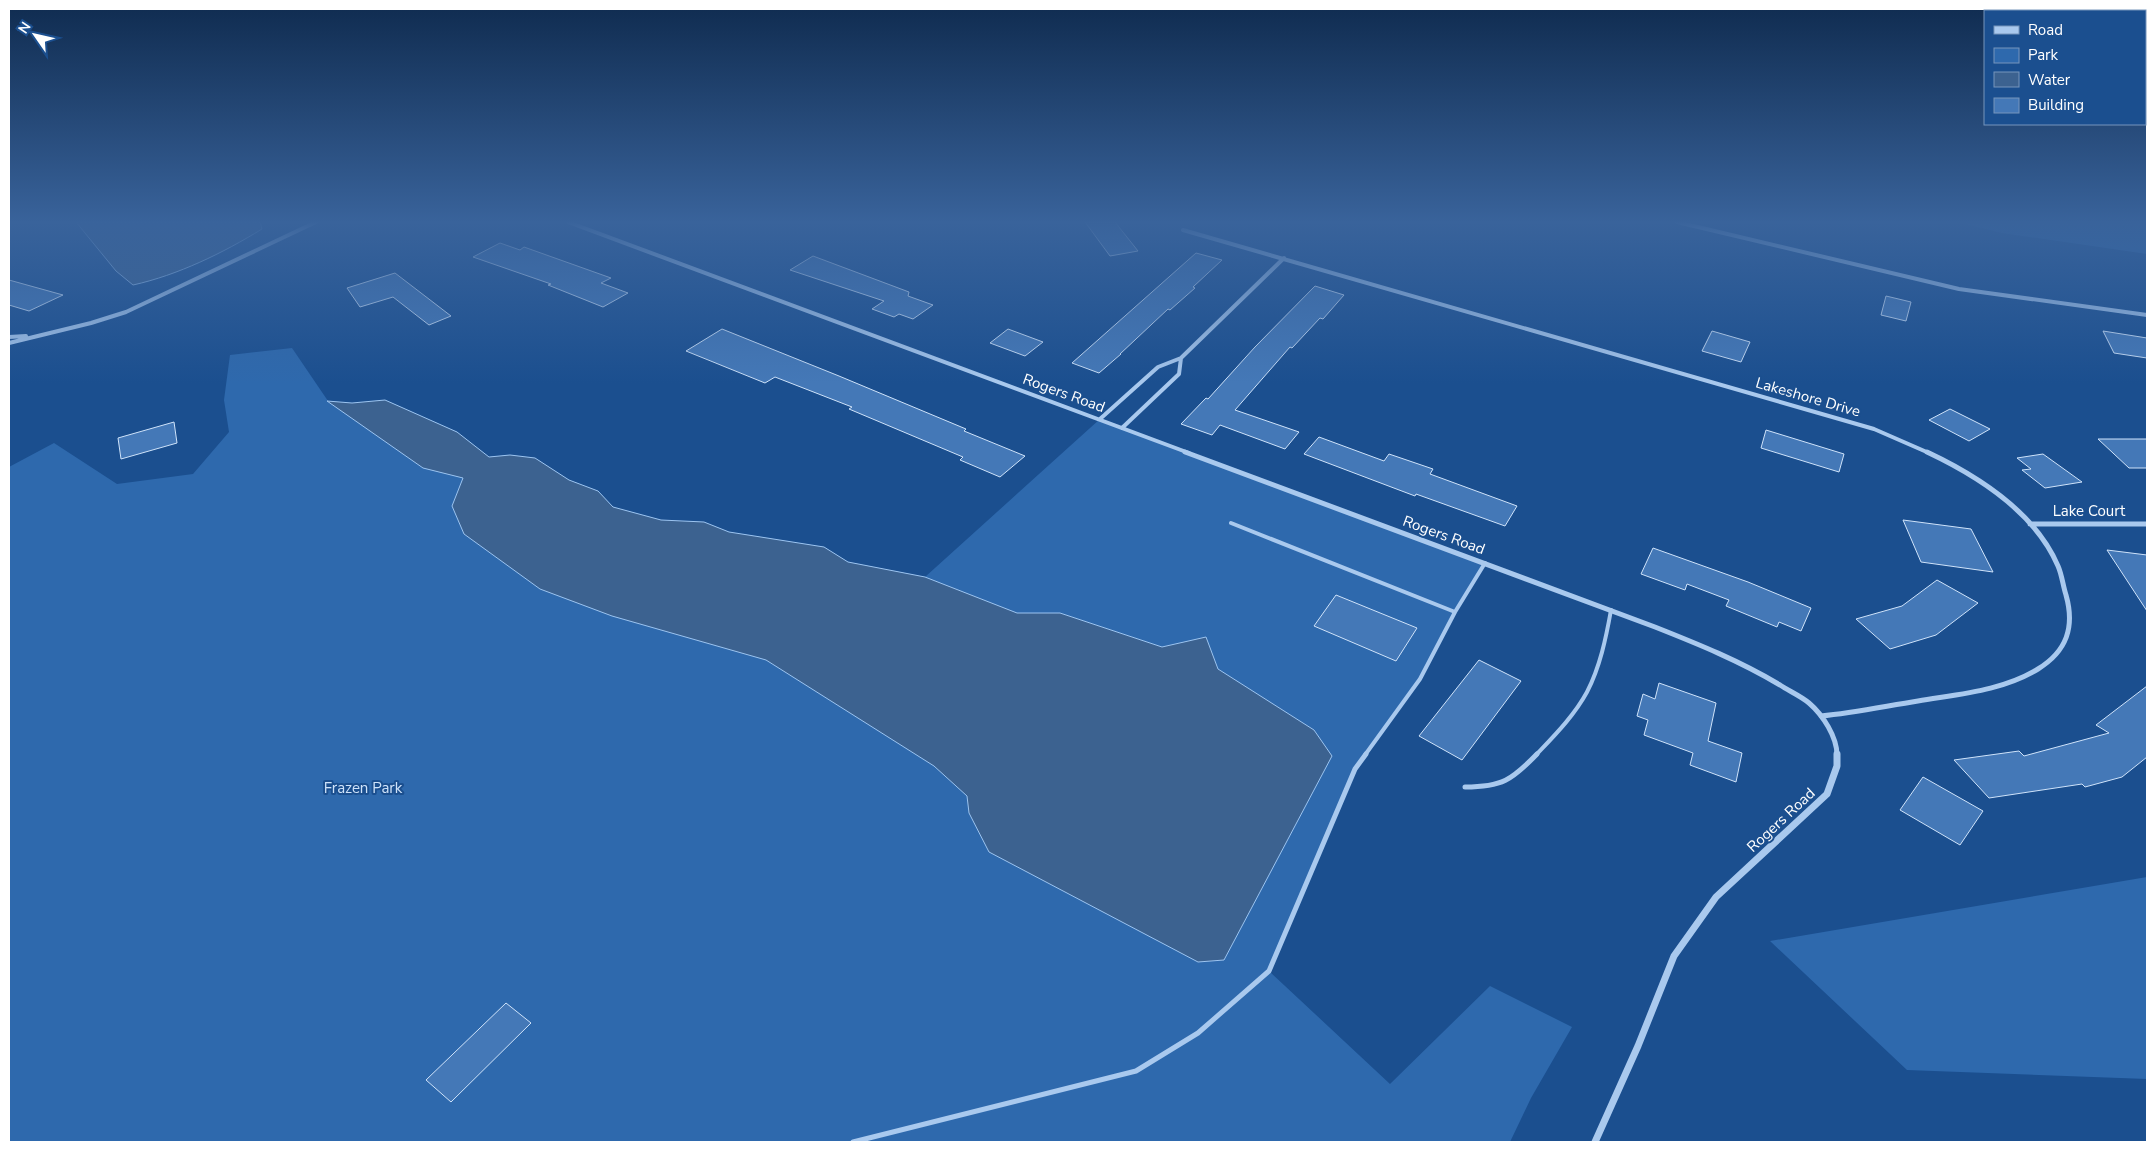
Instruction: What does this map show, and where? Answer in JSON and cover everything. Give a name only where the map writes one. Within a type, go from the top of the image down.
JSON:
[{"type":"street","points":[[9,343],[91,323],[126,312],[203,276]]},
{"type":"street","name":"Rogers Road","points":[[708,276],[1100,419],[1612,610],[1717,652],[1753,669],[1808,702],[1821,716],[1837,745],[1837,766],[1827,794],[1716,897],[1674,956],[1638,1046],[1595,1142]]},
{"type":"street","points":[[1100,419],[1158,367],[1181,358],[1266,276]]},
{"type":"street","name":"Lakeshore Drive","points":[[1345,276],[1874,429],[1923,450],[1974,476],[2001,496],[2044,540],[2064,578],[2071,621],[2064,641],[2053,657],[2024,677],[1977,691],[1852,713],[1821,716]]},
{"type":"street","points":[[1903,276],[1959,289],[2147,315]]},
{"type":"street","points":[[9,338],[42,334]]},
{"type":"street","points":[[1122,428],[1179,374],[1181,358]]},
{"type":"street","name":"Lake Court","points":[[2030,524],[2147,524]]},
{"type":"lane","points":[[1231,523],[1455,612]]},
{"type":"lane","points":[[853,1142],[1136,1071],[1205,1027],[1268,971],[1355,769],[1420,679],[1455,612],[1485,563]]},
{"type":"lane","points":[[1465,787],[1483,788],[1504,783],[1528,764],[1576,709],[1586,693],[1596,670],[1612,610]]},
{"type":"green space","name":"Frazen Park","points":[[292,348],[328,401],[352,403],[385,400],[457,432],[489,457],[510,455],[535,458],[569,480],[598,491],[613,507],[661,520],[704,522],[729,532],[824,547],[848,562],[925,577],[1100,419],[1485,563],[1470,586],[1420,679],[1355,769],[1269,971],[1390,1084],[1490,986],[1572,1027],[1531,1098],[1510,1142],[9,1142],[9,467],[54,443],[117,484],[193,474],[229,432],[224,400],[230,355]]},
{"type":"green space","points":[[2147,877],[2147,1079],[1907,1070],[1770,941]]},
{"type":"water","points":[[122,276],[165,276],[150,281],[133,285]]},
{"type":"water","points":[[385,400],[457,432],[489,457],[510,455],[535,458],[569,480],[598,491],[613,507],[661,520],[704,522],[729,532],[824,547],[848,562],[925,577],[1017,613],[1060,613],[1162,647],[1206,637],[1218,669],[1314,730],[1332,756],[1224,960],[1198,962],[989,852],[969,813],[967,796],[934,766],[766,660],[612,616],[540,589],[464,534],[452,506],[463,478],[423,468],[327,401],[352,403]]},
{"type":"building","points":[[386,276],[399,276],[451,316],[429,325],[393,297],[360,307],[347,288]]},
{"type":"building","points":[[527,276],[605,276],[611,278],[601,283],[628,293],[603,307],[548,285],[551,284]]},
{"type":"building","points":[[807,276],[866,276],[909,292],[908,296],[933,305],[913,319],[899,314],[894,317],[872,309],[884,301]]},
{"type":"building","points":[[1170,276],[1205,276],[1193,287],[1195,288],[1170,310],[1168,309],[1099,373],[1072,363]]},
{"type":"building","points":[[9,280],[63,295],[29,311],[9,305]]},
{"type":"building","points":[[1315,286],[1344,295],[1323,319],[1320,318],[1292,348],[1290,347],[1235,410],[1299,432],[1285,449],[1220,425],[1212,435],[1181,424],[1206,398],[1208,399],[1255,347]]},
{"type":"building","points":[[1886,296],[1911,302],[1906,321],[1881,315]]},
{"type":"building","points":[[722,329],[966,429],[964,431],[1025,456],[1000,477],[960,460],[963,457],[849,409],[852,407],[775,377],[765,383],[686,351]]},
{"type":"building","points":[[1008,329],[1043,342],[1025,356],[990,343]]},
{"type":"building","points":[[1712,331],[1750,342],[1741,362],[1702,351]]},
{"type":"building","points":[[2103,331],[2147,338],[2147,358],[2114,353]]},
{"type":"building","points":[[1950,409],[1990,429],[1969,441],[1929,420]]},
{"type":"building","points":[[174,422],[177,443],[121,459],[118,438]]},
{"type":"building","points":[[1766,430],[1844,454],[1839,472],[1761,448]]},
{"type":"building","points":[[1319,437],[1384,461],[1389,454],[1433,469],[1430,474],[1517,506],[1505,526],[1416,494],[1415,496],[1304,454]]},
{"type":"building","points":[[2098,439],[2147,439],[2147,468],[2129,468]]},
{"type":"building","points":[[2043,454],[2082,482],[2045,488],[2022,470],[2031,469],[2017,458]]},
{"type":"building","points":[[1903,520],[1971,529],[1993,572],[1921,562]]},
{"type":"building","points":[[1653,548],[1748,582],[1811,608],[1801,631],[1779,622],[1777,627],[1726,606],[1729,600],[1687,584],[1685,590],[1641,574]]},
{"type":"building","points":[[2107,550],[2147,555],[2147,611]]},
{"type":"building","points":[[1937,580],[1978,603],[1936,635],[1890,649],[1856,619],[1902,606]]},
{"type":"building","points":[[1336,595],[1417,628],[1396,661],[1314,626]]},
{"type":"building","points":[[1479,660],[1521,681],[1462,760],[1419,736]]},
{"type":"building","points":[[1659,683],[1716,703],[1708,741],[1742,753],[1736,782],[1690,765],[1693,753],[1644,735],[1648,720],[1637,716],[1643,694],[1655,699]]},
{"type":"building","points":[[2147,686],[2147,757],[2122,777],[2085,787],[2082,784],[1989,798],[1954,760],[2019,751],[2024,756],[2109,733],[2096,725]]},
{"type":"building","points":[[1923,777],[1983,811],[1960,845],[1900,810]]},
{"type":"building","points":[[506,1003],[531,1023],[451,1102],[426,1080]]}]
